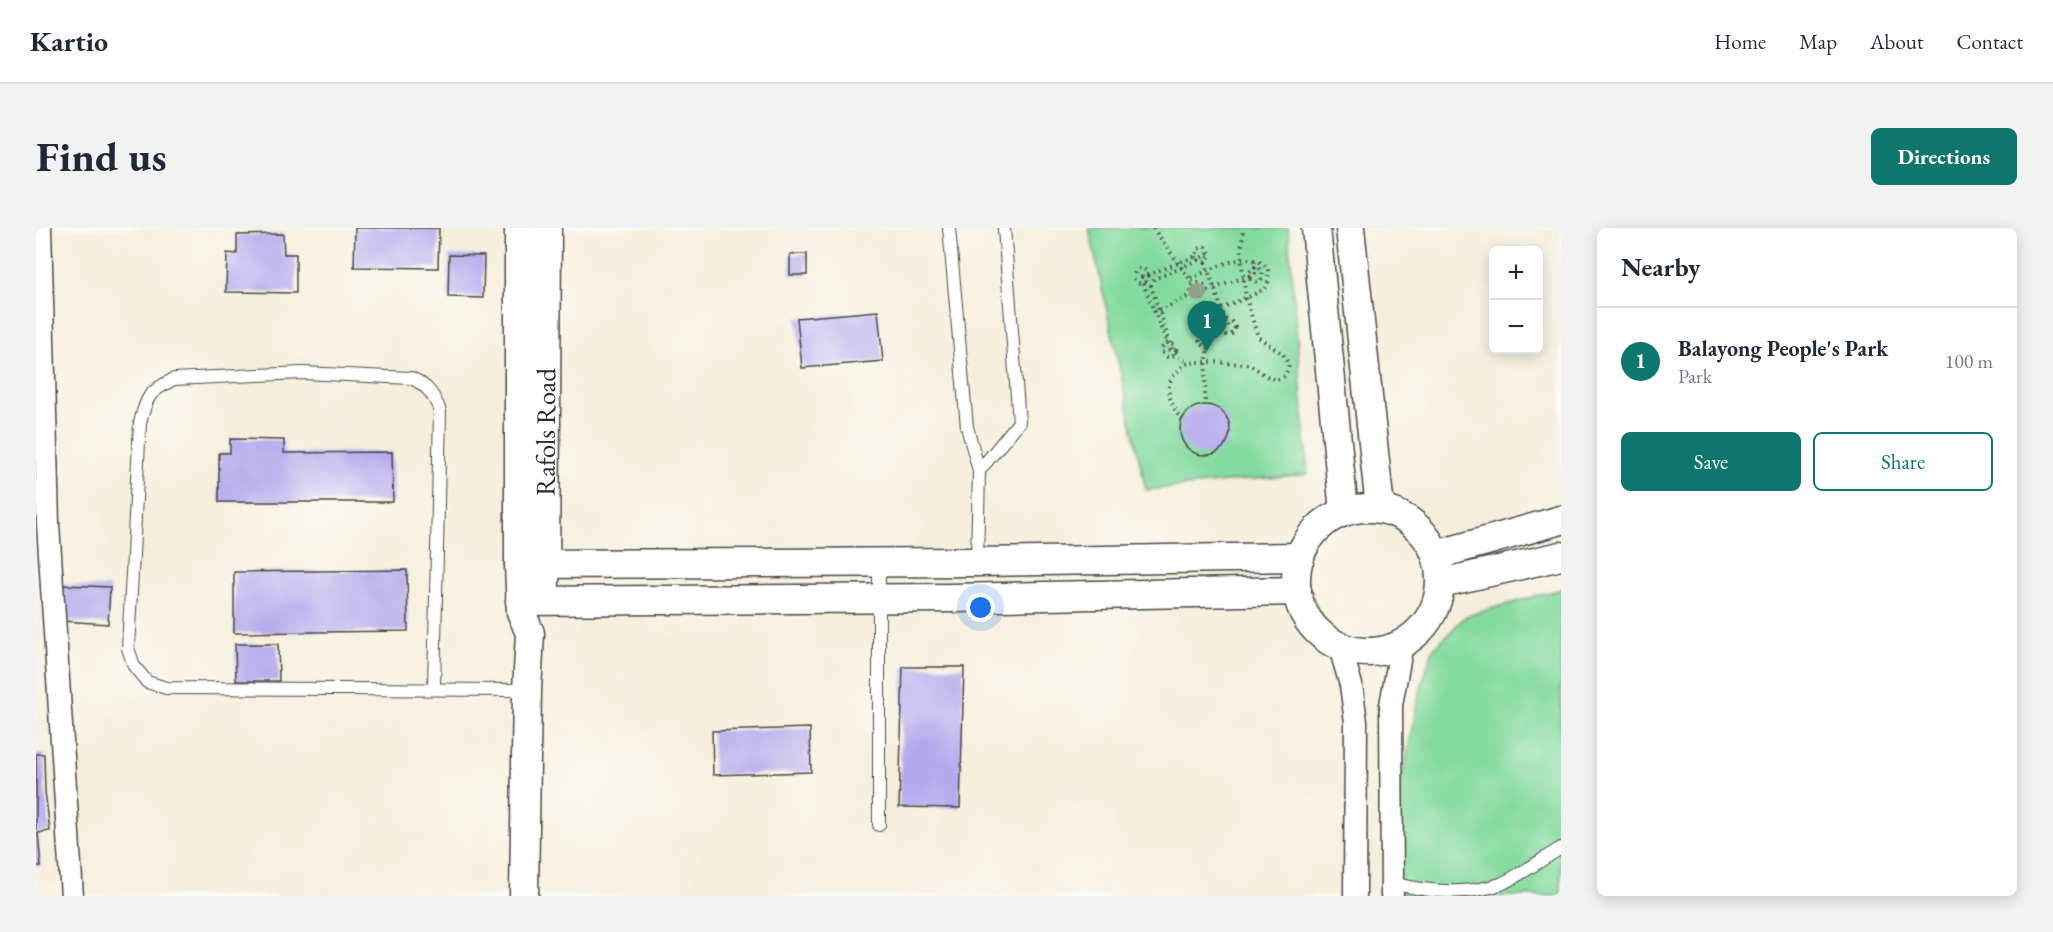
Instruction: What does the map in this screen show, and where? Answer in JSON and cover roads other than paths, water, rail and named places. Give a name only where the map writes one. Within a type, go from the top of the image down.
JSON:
[{"type":"street","points":[[40,228],[42,524],[72,896]]},
{"type":"street","name":"Rafols Road","points":[[519,228],[532,601],[538,624],[530,633],[527,690],[524,896]]},
{"type":"street","name":"Rafols Road","points":[[532,565],[547,228]]},
{"type":"street","points":[[1316,228],[1344,512]]},
{"type":"street","points":[[1350,228],[1380,508]]},
{"type":"street","points":[[1362,508],[1380,508],[1404,517],[1423,533],[1436,555],[1441,584],[1436,608],[1422,629],[1402,644],[1372,653],[1340,647],[1320,634],[1305,615],[1297,591],[1300,558],[1310,538],[1325,522],[1344,512],[1362,508]]},
{"type":"street","points":[[1436,555],[1561,520]]},
{"type":"street","points":[[1441,584],[1561,555]]},
{"type":"street","points":[[532,565],[1300,558]]},
{"type":"street","points":[[532,601],[879,599],[1297,591]]},
{"type":"street","points":[[1392,889],[1391,705],[1402,644]]},
{"type":"street","points":[[1340,647],[1351,685],[1356,722],[1355,896]]},
{"type":"lane","points":[[948,228],[967,427],[979,471],[977,562]]},
{"type":"lane","points":[[979,471],[1019,422],[1004,228]]},
{"type":"lane","points":[[434,688],[440,411],[435,397],[423,383],[411,378],[303,373],[174,379],[157,388],[146,400],[140,423],[128,648],[134,666],[147,682],[166,688],[527,690]]},
{"type":"lane","points":[[879,562],[879,825]]},
{"type":"lane","points":[[1392,889],[1430,892],[1479,891],[1507,881],[1561,848]]},
{"type":"place","name":"Balayong People's Park","points":[[1207,351]]}]
